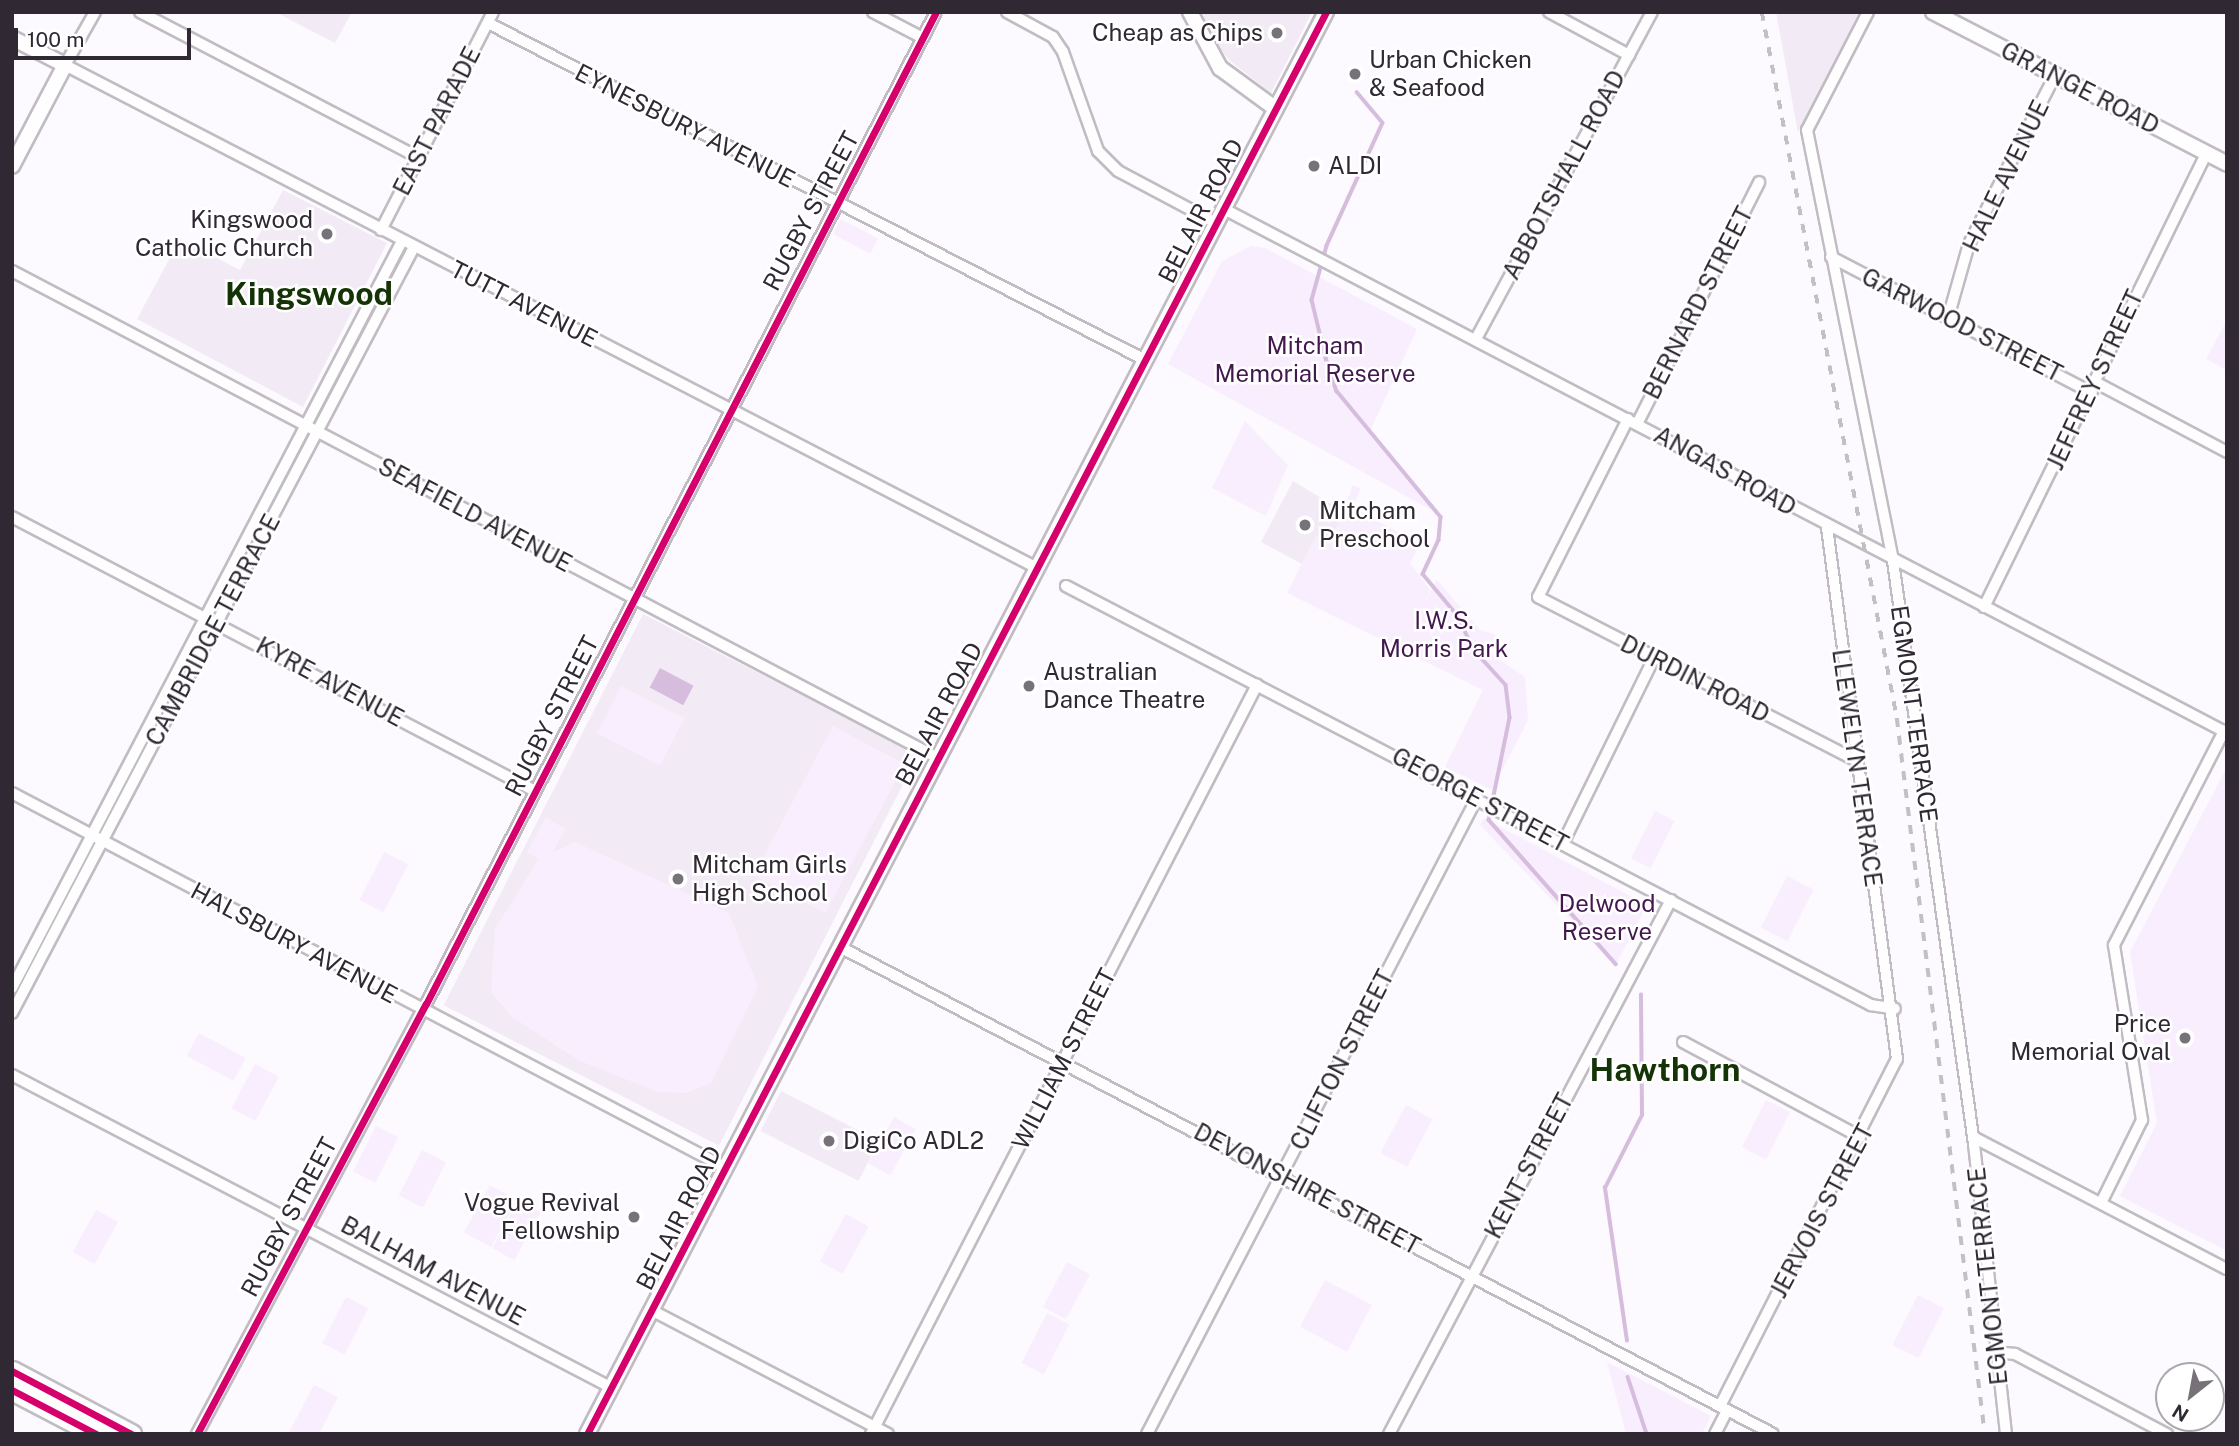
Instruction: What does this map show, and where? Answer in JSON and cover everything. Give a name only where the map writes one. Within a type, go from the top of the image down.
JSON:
[{"type":"highway","points":[[12,1371],[131,1434]]},
{"type":"highway","points":[[12,1390],[96,1434]]},
{"type":"main road","points":[[1190,12],[1220,68],[1276,109]]},
{"type":"main road","name":"BELAIR ROAD","points":[[587,1434],[1326,12]]},
{"type":"main road","name":"GRANGE ROAD","points":[[1933,12],[2227,164]]},
{"type":"main road","name":"TUTT AVENUE","points":[[12,38],[65,65]]},
{"type":"main road","points":[[12,166],[65,65]]},
{"type":"street","points":[[65,65],[95,12]]},
{"type":"street","points":[[140,12],[419,158]]},
{"type":"street","name":"EAST PARADE","points":[[381,230],[493,12]]},
{"type":"street","points":[[873,12],[923,38]]},
{"type":"street","name":"RUGBY STREET","points":[[197,1434],[305,1225],[422,1012],[728,410],[936,12]]},
{"type":"street","points":[[1007,12],[1053,37],[1063,52],[1098,151],[1118,171],[1216,223]]},
{"type":"street","points":[[1549,12],[1629,55]]},
{"type":"street","name":"ABBOTSHALL ROAD","points":[[1477,337],[1652,12]]},
{"type":"street","name":"EGMONT TERRACE","points":[[1868,12],[1807,130],[1892,561],[1973,1137],[2006,1434]]},
{"type":"street","name":"EYNESBURY AVENUE","points":[[488,23],[836,204],[1145,360]]},
{"type":"street","name":"TUTT AVENUE","points":[[65,65],[1037,568]]},
{"type":"street","name":"HALE AVENUE","points":[[1948,318],[1969,244],[2055,75]]},
{"type":"street","name":"JEFFREY STREET","points":[[1984,607],[2206,154]]},
{"type":"street","name":"BERNARD STREET","points":[[1538,597],[1759,182]]},
{"type":"street","name":"ANGAS ROAD","points":[[1224,209],[1477,337],[1827,527],[2226,732]]},
{"type":"street","name":"CAMBRIDGE TERRACE","points":[[12,1013],[19,984],[63,917],[363,342],[402,241]]},
{"type":"street","name":"CAMBRIDGE TERRACE","points":[[39,950],[52,911],[91,834],[352,337],[388,281],[414,247]]},
{"type":"street","name":"GARWOOD STREET","points":[[1831,257],[1948,318],[2227,452]]},
{"type":"street","name":"SEAFIELD AVENUE","points":[[12,271],[938,758]]},
{"type":"street","points":[[352,337],[363,342]]},
{"type":"street","points":[[276,483],[287,489]]},
{"type":"street","name":"KYRE AVENUE","points":[[12,517],[206,616],[535,791]]},
{"type":"street","name":"LLEWELYN TERRACE","points":[[1827,527],[1853,759],[1895,1009]]},
{"type":"street","points":[[252,528],[264,533]]},
{"type":"street","points":[[235,561],[246,567]]},
{"type":"street","name":"GEORGE STREET","points":[[1066,586],[1478,798],[1871,1005],[1895,1009]]},
{"type":"street","name":"DURDIN ROAD","points":[[1538,597],[1853,759]]},
{"type":"street","points":[[1563,843],[1654,658]]},
{"type":"street","name":"WILLIAM STREET","points":[[873,1430],[1257,685]]},
{"type":"street","points":[[169,688],[180,694]]},
{"type":"street","points":[[2101,1203],[2142,1121],[2114,945],[2226,732]]},
{"type":"street","points":[[140,743],[151,748]]},
{"type":"street","points":[[124,773],[135,779]]},
{"type":"street","name":"HALSBURY AVENUE","points":[[12,793],[422,1012],[726,1168]]},
{"type":"street","name":"CLIFTON STREET","points":[[1147,1434],[1478,798]]},
{"type":"street","name":"KENT STREET","points":[[1390,1434],[1671,900]]},
{"type":"street","points":[[52,911],[63,917]]},
{"type":"street","name":"DEVONSHIRE STREET","points":[[840,947],[1472,1274],[1773,1434]]},
{"type":"street","name":"JERVOIS STREET","points":[[1715,1434],[1724,1408],[1895,1067],[1895,1009]]},
{"type":"street","points":[[1683,1042],[1860,1137]]},
{"type":"street","name":"BALHAM AVENUE","points":[[12,1075],[305,1225],[612,1388]]},
{"type":"street","points":[[1973,1137],[2227,1269]]},
{"type":"street","points":[[653,1311],[873,1430],[888,1434]]},
{"type":"street","points":[[1996,1352],[2015,1354],[2167,1434]]},
{"type":"shaded area","points":[[275,12],[352,12],[335,43]]},
{"type":"shaded area","points":[[1203,12],[1312,12],[1271,93],[1229,60],[1208,34]]},
{"type":"shaded area","points":[[1776,12],[1859,12],[1798,133]]},
{"type":"shaded area","points":[[283,190],[387,243],[303,407],[137,319],[180,239],[240,270]]},
{"type":"shaded area","name":"Mitcham Preschool","points":[[1293,481],[1346,513],[1330,543],[1316,536],[1302,564],[1261,542]]},
{"type":"shaded area","name":"Mitcham Girls High School","points":[[643,614],[918,754],[719,1145],[444,1005]]},
{"type":"shaded area","points":[[660,668],[694,686],[683,705],[650,687]]},
{"type":"shaded area","name":"DigiCo ADL2","points":[[781,1091],[879,1141],[859,1181],[761,1131]]},
{"type":"green space","points":[[841,219],[878,239],[870,254],[833,234]]},
{"type":"green space","name":"Mitcham Memorial Reserve","points":[[1251,246],[1265,248],[1417,329],[1370,431],[1433,511],[1168,364],[1222,261]]},
{"type":"green space","points":[[2227,320],[2227,370],[2206,359]]},
{"type":"green space","points":[[1245,421],[1288,465],[1266,516],[1212,488]]},
{"type":"green space","name":"I.W.S. Morris Park","points":[[1353,485],[1361,489],[1352,507],[1420,544],[1410,563],[1430,590],[1424,603],[1437,580],[1480,630],[1496,635],[1488,652],[1525,677],[1528,720],[1492,790],[1445,767],[1483,690],[1287,593],[1316,536],[1330,543]]},
{"type":"green space","points":[[621,686],[684,718],[660,765],[597,733]]},
{"type":"green space","points":[[833,726],[905,764],[825,913],[754,875]]},
{"type":"green space","name":"Price Memorial Oval","points":[[2227,767],[2227,1251],[2120,1196],[2157,1123],[2130,952]]},
{"type":"green space","points":[[1655,811],[1675,821],[1651,868],[1631,858]]},
{"type":"green space","points":[[546,817],[565,829],[553,852],[575,842],[729,913],[758,987],[711,1083],[686,1093],[658,1092],[580,1061],[512,1017],[491,992],[495,929],[539,859],[527,852]]},
{"type":"green space","name":"Delwood Reserve","points":[[1484,818],[1647,905],[1615,966],[1480,825]]},
{"type":"green space","points":[[384,852],[408,864],[384,912],[359,900]]},
{"type":"green space","points":[[1787,876],[1814,890],[1787,941],[1761,928]]},
{"type":"green space","points":[[199,1033],[246,1058],[234,1081],[187,1056]]},
{"type":"green space","points":[[255,1064],[279,1077],[255,1121],[232,1108]]},
{"type":"green space","points":[[1766,1100],[1790,1112],[1766,1159],[1742,1147]]},
{"type":"green space","points":[[1406,1105],[1432,1119],[1407,1167],[1381,1153]]},
{"type":"green space","points":[[894,1117],[916,1129],[890,1175],[868,1163]]},
{"type":"green space","points":[[376,1126],[398,1137],[375,1183],[353,1171]]},
{"type":"green space","points":[[422,1150],[446,1162],[423,1208],[399,1195]]},
{"type":"green space","points":[[490,1185],[517,1200],[491,1247],[464,1232]]},
{"type":"green space","points":[[519,1200],[541,1212],[514,1260],[492,1248]]},
{"type":"green space","points":[[96,1210],[118,1222],[95,1264],[73,1252]]},
{"type":"green space","points":[[846,1214],[869,1227],[843,1274],[820,1261]]},
{"type":"green space","points":[[1067,1262],[1090,1274],[1066,1319],[1043,1307]]},
{"type":"green space","points":[[1325,1280],[1372,1305],[1347,1352],[1300,1327]]},
{"type":"green space","points":[[1918,1295],[1944,1308],[1918,1358],[1893,1345]]},
{"type":"green space","points":[[346,1297],[368,1308],[345,1355],[322,1343]]},
{"type":"green space","points":[[1047,1313],[1069,1324],[1044,1374],[1022,1363]]},
{"type":"green space","points":[[1607,1362],[1711,1416],[1702,1434],[1626,1434]]},
{"type":"green space","points":[[314,1385],[338,1397],[319,1434],[288,1434]]},
{"type":"waterway","points":[[1357,92],[1383,123],[1327,246],[1312,300],[1326,358],[1337,391],[1441,517],[1439,540],[1423,574],[1458,616],[1474,650],[1506,685],[1510,718],[1489,820],[1616,964]]},
{"type":"waterway","points":[[1627,1341],[1605,1188],[1642,1115],[1641,995]]},
{"type":"waterway","points":[[1628,1377],[1647,1434]]},
{"type":"railway","points":[[1762,12],[1897,718],[1985,1434]]},
{"type":"cycle path","points":[[197,1434],[426,1004],[936,12]]},
{"type":"cycle path","points":[[587,1434],[1326,12]]},
{"type":"cycle path","points":[[12,1371],[131,1434]]},
{"type":"cycle path","points":[[12,1390],[96,1434]]},
{"type":"place","name":"Cheap as Chips","points":[[1277,33]]},
{"type":"place","name":"Urban Chicken & Seafood","points":[[1355,74]]},
{"type":"place","name":"ALDI","points":[[1314,166]]},
{"type":"place","name":"Kingswood Catholic Church","points":[[327,234]]},
{"type":"place","name":"Mitcham Preschool","points":[[1305,525]]},
{"type":"place","name":"Australian Dance Theatre","points":[[1029,686]]},
{"type":"place","name":"Mitcham Girls High School","points":[[678,879]]},
{"type":"place","name":"Price Memorial Oval","points":[[2185,1038]]},
{"type":"place","name":"DigiCo ADL2","points":[[829,1141]]},
{"type":"place","name":"Vogue Revival Fellowship","points":[[634,1217]]},
{"type":"district","name":"Kingswood","points":[[309,294]]},
{"type":"district","name":"Hawthorn","points":[[1665,1070]]}]
